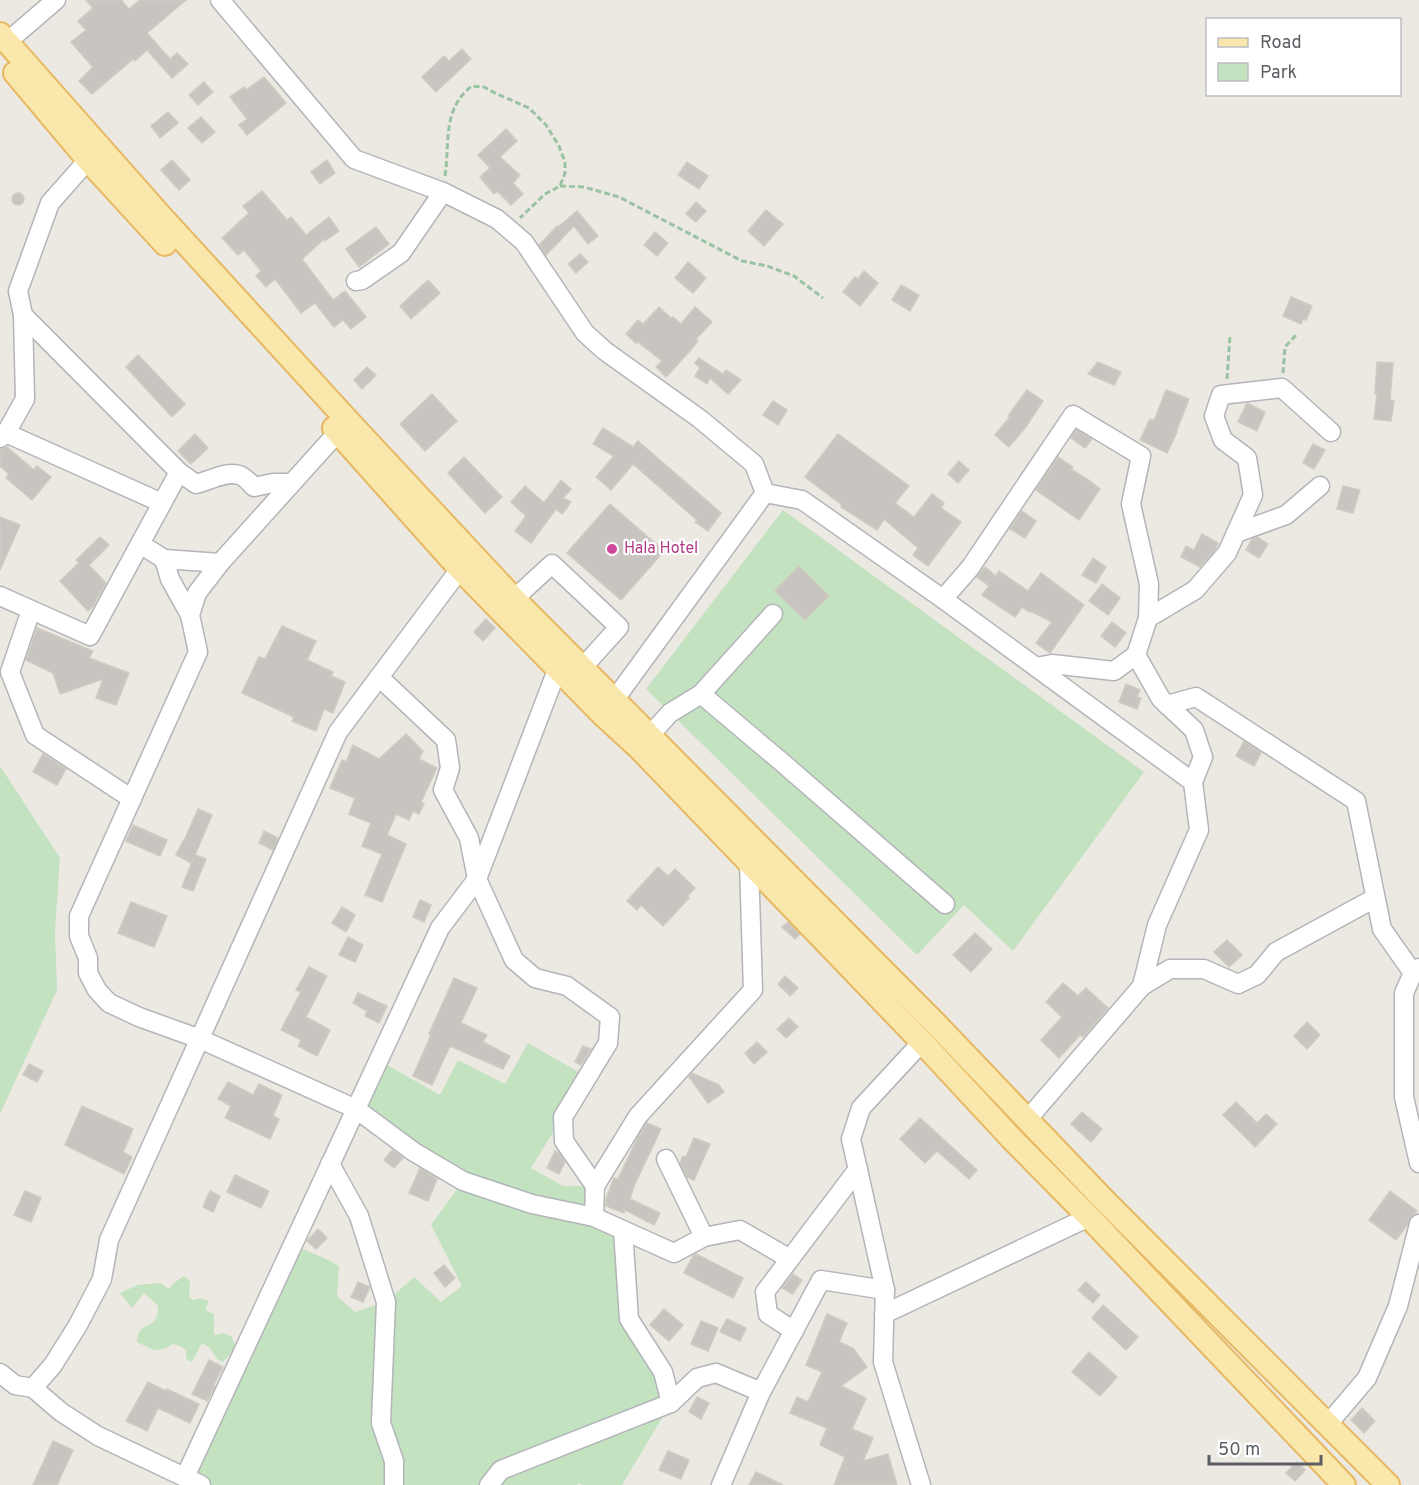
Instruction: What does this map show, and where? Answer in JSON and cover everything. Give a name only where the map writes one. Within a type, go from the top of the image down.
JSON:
[{"type":"main road","points":[[2,44],[88,160],[338,432],[460,569],[561,659],[583,667],[650,735],[723,822],[750,864],[1344,1485]]},
{"type":"main road","points":[[2,44],[514,598],[603,715],[723,822],[928,1016],[1104,1200],[1388,1485]]},
{"type":"street","points":[[2,44],[56,0]]},
{"type":"street","points":[[220,0],[354,159],[443,192],[496,219],[512,231],[524,242],[585,333],[604,351],[700,419],[754,464],[765,493]]},
{"type":"street","points":[[88,160],[50,203],[18,291],[23,315],[25,399],[3,435],[162,503]]},
{"type":"street","points":[[356,281],[362,280],[400,253],[443,192]]},
{"type":"street","points":[[23,315],[179,472],[196,484],[223,475],[240,475],[254,487],[273,483],[292,483]]},
{"type":"street","points":[[1148,618],[1195,590],[1227,553],[1253,495],[1247,458],[1223,440],[1214,416],[1221,395],[1282,388],[1331,432]]},
{"type":"street","points":[[943,599],[970,568],[1073,415],[1141,456],[1131,504],[1149,584],[1148,618],[1136,656],[1113,671],[1052,664],[1036,667]]},
{"type":"street","points":[[190,615],[197,592],[220,563],[338,432]]},
{"type":"street","points":[[0,596],[90,636],[179,472]]},
{"type":"street","points":[[1236,532],[1286,515],[1320,486]]},
{"type":"street","points":[[765,493],[802,500],[943,599],[1193,782]]},
{"type":"street","points":[[615,699],[765,493]]},
{"type":"street","points":[[140,544],[164,559],[220,563]]},
{"type":"street","points":[[164,559],[170,579],[190,615],[198,652],[79,916],[79,936],[88,958],[88,973],[97,990],[109,1003],[139,1017],[200,1039],[356,1109],[414,1152],[464,1181],[532,1204],[594,1217],[674,1253],[704,1237],[740,1230],[790,1259]]},
{"type":"street","points":[[514,598],[552,564],[619,627],[583,667]]},
{"type":"street","points":[[33,1388],[53,1365],[78,1325],[102,1279],[109,1240],[338,732],[460,569]]},
{"type":"street","points":[[31,609],[10,672],[35,735],[132,799]]},
{"type":"street","points":[[650,735],[670,713],[701,694],[773,614]]},
{"type":"street","points":[[1136,656],[1161,699],[1194,730],[1203,757],[1193,782],[1199,830],[1157,925],[1142,986]]},
{"type":"street","points":[[0,1373],[15,1385],[33,1388],[61,1412],[98,1436],[193,1481],[330,1164],[440,928],[477,879],[561,659]]},
{"type":"street","points":[[379,677],[446,740],[450,768],[443,790],[469,838],[477,879],[514,960],[535,978],[567,986],[610,1017],[608,1043],[563,1117],[564,1141],[595,1186]]},
{"type":"street","points":[[701,694],[945,904]]},
{"type":"street","points":[[1167,705],[1196,697],[1356,801],[1382,928],[1416,971],[1404,993],[1404,1097],[1419,1163]]},
{"type":"street","points":[[594,1217],[595,1186],[638,1116],[753,990],[750,864]]},
{"type":"street","points":[[1027,1120],[1142,986],[1170,969],[1203,969],[1238,984],[1257,975],[1276,952],[1375,898]]},
{"type":"street","points":[[921,1485],[883,1362],[885,1290],[851,1138],[861,1108],[922,1042]]},
{"type":"street","points":[[666,1159],[704,1237]]},
{"type":"street","points":[[330,1164],[358,1216],[386,1302],[381,1423],[394,1461],[394,1485]]},
{"type":"street","points":[[794,1331],[768,1314],[765,1292],[858,1169]]},
{"type":"street","points":[[884,1314],[1089,1217]]},
{"type":"street","points":[[1328,1424],[1367,1378],[1398,1306],[1419,1224]]},
{"type":"street","points":[[622,1230],[629,1319],[663,1372],[671,1403]]},
{"type":"street","points":[[721,1485],[761,1392],[821,1280],[885,1290]]},
{"type":"street","points":[[489,1485],[501,1470],[671,1403],[697,1378],[716,1373],[761,1392]]},
{"type":"path","points":[[443,192],[449,121],[462,93],[472,86],[484,87],[530,108],[546,125],[559,146],[565,162],[565,173],[560,186]]},
{"type":"path","points":[[512,231],[519,220],[545,194],[560,186],[584,187],[619,197],[742,261],[767,266],[794,276],[823,298]]},
{"type":"path","points":[[1282,388],[1286,347],[1297,334]]},
{"type":"path","points":[[1227,394],[1230,336]]},
{"type":"green space","points":[[783,510],[1144,772],[1013,951],[964,905],[917,955],[646,689]]},
{"type":"green space","points":[[0,766],[60,858],[55,931],[57,990],[0,1114]]},
{"type":"green space","points":[[528,1043],[587,1077],[531,1168],[563,1186],[595,1186],[595,1217],[623,1230],[629,1319],[671,1403],[622,1485],[578,1483],[577,1485],[201,1485],[185,1477],[293,1245],[339,1266],[337,1296],[355,1312],[386,1302],[414,1277],[441,1302],[462,1286],[431,1225],[463,1181],[356,1109],[378,1060],[440,1095],[458,1060],[505,1084]]},
{"type":"green space","points":[[184,1276],[190,1281],[189,1297],[194,1300],[200,1298],[209,1301],[205,1310],[214,1314],[214,1335],[223,1333],[231,1336],[233,1340],[234,1348],[223,1362],[217,1359],[210,1348],[202,1343],[191,1362],[186,1358],[186,1350],[180,1346],[173,1344],[155,1350],[137,1342],[142,1328],[155,1320],[158,1306],[144,1293],[132,1308],[120,1293],[138,1285],[160,1283],[169,1289]]},
{"type":"building","points":[[86,0],[121,0],[129,9],[140,0],[186,0],[147,33],[170,59],[177,53],[188,64],[172,78],[147,50],[92,94],[79,81],[93,67],[71,42],[86,30],[78,21],[93,8]]},
{"type":"building","points":[[462,49],[471,59],[436,92],[422,77],[444,56],[449,61]]},
{"type":"building","points":[[264,77],[286,103],[247,135],[239,125],[247,119],[230,97],[244,87],[246,90]]},
{"type":"building","points":[[204,82],[213,92],[198,105],[189,95]]},
{"type":"building","points":[[168,112],[178,123],[160,138],[151,126]]},
{"type":"building","points":[[201,117],[215,132],[202,143],[188,128]]},
{"type":"building","points":[[506,129],[517,141],[500,157],[520,175],[513,183],[523,194],[511,205],[497,191],[494,194],[480,177],[490,168],[478,155]]},
{"type":"building","points":[[172,160],[190,180],[179,190],[161,170]]},
{"type":"building","points":[[327,160],[335,173],[320,184],[311,172]]},
{"type":"building","points":[[687,162],[708,176],[699,189],[678,175]]},
{"type":"building","points":[[262,191],[287,220],[291,217],[306,235],[329,217],[339,231],[325,241],[324,239],[302,259],[333,300],[345,291],[366,317],[351,329],[343,320],[334,327],[315,303],[301,313],[275,279],[266,287],[256,276],[261,271],[244,250],[238,255],[222,238],[249,213],[243,206]]},
{"type":"building","points":[[20,193],[23,194],[23,204],[16,205],[13,204],[12,197],[13,194]]},
{"type":"building","points":[[696,202],[706,211],[696,222],[686,214]]},
{"type":"building","points":[[766,210],[783,224],[764,246],[748,231]]},
{"type":"building","points":[[577,211],[598,236],[588,244],[574,226],[546,255],[539,245],[557,226]]},
{"type":"building","points":[[376,227],[389,244],[359,267],[346,249]]},
{"type":"building","points":[[655,232],[668,243],[657,256],[644,245]]},
{"type":"building","points":[[580,254],[588,262],[576,273],[568,264]]},
{"type":"building","points":[[688,262],[706,278],[693,293],[675,278]]},
{"type":"building","points":[[864,271],[878,283],[860,306],[843,292],[855,277],[858,279]]},
{"type":"building","points":[[428,280],[440,293],[411,319],[400,306]]},
{"type":"building","points":[[901,285],[919,295],[910,311],[892,300]]},
{"type":"building","points":[[1291,297],[1312,306],[1306,320],[1303,319],[1301,324],[1283,316]]},
{"type":"building","points":[[659,307],[681,324],[695,307],[712,322],[666,377],[656,367],[662,361],[626,334],[638,320],[643,324]]},
{"type":"building","points":[[138,355],[185,404],[172,417],[126,367]]},
{"type":"building","points":[[699,358],[723,374],[726,370],[741,380],[728,394],[710,378],[707,384],[695,376],[700,368],[695,363]]},
{"type":"building","points":[[1098,362],[1121,372],[1114,385],[1088,374]]},
{"type":"building","points":[[1377,362],[1393,363],[1390,400],[1394,401],[1391,421],[1374,419]]},
{"type":"building","points":[[367,367],[376,375],[362,389],[354,380]]},
{"type":"building","points":[[1027,390],[1043,401],[1009,447],[995,435]]},
{"type":"building","points":[[1166,390],[1189,399],[1167,453],[1140,440],[1150,419],[1154,421]]},
{"type":"building","points":[[432,394],[457,421],[425,451],[400,424]]},
{"type":"building","points":[[773,401],[787,410],[778,425],[763,415]]},
{"type":"building","points":[[1247,403],[1265,412],[1257,431],[1238,422]]},
{"type":"building","points":[[603,428],[633,447],[638,441],[721,513],[708,531],[695,522],[697,520],[633,464],[611,490],[596,477],[614,456],[593,444]]},
{"type":"building","points":[[1076,430],[1092,439],[1085,448],[1071,438]]},
{"type":"building","points":[[195,434],[208,448],[191,464],[178,451]]},
{"type":"building","points":[[838,434],[909,486],[895,503],[914,517],[932,494],[944,503],[941,508],[961,522],[928,566],[913,555],[918,548],[884,519],[877,530],[841,507],[842,505],[805,477]]},
{"type":"building","points":[[1313,444],[1325,450],[1314,469],[1303,463]]},
{"type":"building","points":[[7,447],[34,470],[37,466],[51,477],[32,500],[6,478],[9,474],[0,466],[0,449]]},
{"type":"building","points":[[464,457],[502,497],[485,513],[448,473]]},
{"type":"building","points":[[1058,457],[1100,489],[1079,520],[1036,490]]},
{"type":"building","points":[[959,461],[969,470],[958,483],[948,474]]},
{"type":"building","points":[[561,480],[571,489],[563,498],[571,502],[562,514],[556,509],[531,543],[515,531],[526,516],[511,502],[525,486],[544,503]]},
{"type":"building","points":[[1343,486],[1360,490],[1353,513],[1337,509]]},
{"type":"building","points":[[610,504],[664,551],[621,600],[567,553]]},
{"type":"building","points":[[1022,511],[1036,521],[1025,538],[1010,529]]},
{"type":"building","points":[[0,517],[20,525],[0,570]]},
{"type":"building","points":[[1202,534],[1218,543],[1200,567],[1181,557],[1186,546],[1194,550]]},
{"type":"building","points":[[100,537],[109,545],[89,565],[106,583],[88,611],[60,581],[79,563],[76,560]]},
{"type":"building","points":[[1257,537],[1268,544],[1259,558],[1246,550],[1252,539]]},
{"type":"building","points":[[1093,558],[1106,567],[1096,583],[1082,575]]},
{"type":"building","points":[[799,566],[829,596],[805,620],[775,591]]},
{"type":"building","points":[[985,567],[996,576],[999,571],[1028,591],[1041,573],[1084,605],[1050,653],[1036,643],[1052,622],[1022,607],[1015,617],[982,595],[989,586],[977,577]]},
{"type":"building","points":[[1102,584],[1120,598],[1108,615],[1089,601]]},
{"type":"building","points":[[486,619],[495,628],[483,641],[474,632]]},
{"type":"building","points":[[1112,622],[1126,633],[1115,647],[1101,636]]},
{"type":"building","points":[[282,626],[316,641],[307,660],[333,672],[331,676],[345,682],[333,713],[324,709],[316,731],[292,721],[294,717],[242,693],[259,657],[265,659]]},
{"type":"building","points":[[37,628],[93,651],[89,658],[129,673],[116,705],[96,698],[103,679],[60,694],[53,673],[26,660]]},
{"type":"building","points":[[1126,684],[1140,690],[1137,697],[1141,698],[1137,709],[1119,702]]},
{"type":"building","points":[[406,734],[423,751],[419,759],[437,768],[421,802],[424,804],[419,814],[413,811],[409,820],[396,814],[387,835],[406,844],[382,902],[365,895],[382,854],[362,846],[371,823],[349,814],[355,798],[330,788],[342,760],[346,762],[353,745],[379,759]]},
{"type":"building","points":[[1244,741],[1261,753],[1254,766],[1236,756]]},
{"type":"building","points":[[43,754],[66,769],[57,785],[33,772]]},
{"type":"building","points":[[198,809],[212,815],[195,855],[206,859],[193,891],[182,887],[194,857],[191,863],[176,855]]},
{"type":"building","points":[[133,825],[167,840],[160,856],[126,841]]},
{"type":"building","points":[[264,831],[278,838],[273,850],[259,843]]},
{"type":"building","points":[[658,867],[668,876],[675,869],[695,888],[687,896],[689,898],[663,926],[641,905],[637,910],[627,901]]},
{"type":"building","points":[[420,900],[431,905],[424,922],[413,917]]},
{"type":"building","points":[[131,902],[167,916],[154,947],[118,933]]},
{"type":"building","points":[[342,907],[355,915],[346,932],[332,923]]},
{"type":"building","points":[[788,922],[800,934],[795,939],[782,927]]},
{"type":"building","points":[[975,933],[992,949],[971,972],[953,955]]},
{"type":"building","points":[[348,937],[363,945],[355,962],[339,955]]},
{"type":"building","points":[[1227,940],[1242,955],[1229,967],[1214,952]]},
{"type":"building","points":[[309,967],[327,976],[306,1017],[330,1030],[317,1056],[298,1046],[301,1040],[281,1030],[301,992],[296,990]]},
{"type":"building","points":[[785,976],[798,988],[790,996],[778,984]]},
{"type":"building","points":[[454,978],[477,988],[461,1023],[487,1035],[483,1042],[510,1056],[503,1069],[450,1046],[432,1085],[413,1076]]},
{"type":"building","points":[[1063,983],[1078,996],[1086,988],[1108,1008],[1083,1037],[1080,1035],[1059,1058],[1041,1040],[1062,1017],[1046,1002]]},
{"type":"building","points":[[358,993],[387,1006],[379,1023],[365,1016],[367,1011],[353,1003]]},
{"type":"building","points":[[789,1018],[798,1027],[786,1038],[777,1029]]},
{"type":"building","points":[[1307,1022],[1320,1035],[1307,1049],[1294,1036]]},
{"type":"building","points":[[757,1042],[767,1052],[754,1064],[745,1053]]},
{"type":"building","points":[[583,1046],[591,1049],[581,1065],[575,1062]]},
{"type":"building","points":[[29,1064],[43,1071],[37,1082],[23,1075]]},
{"type":"building","points":[[692,1073],[719,1085],[724,1092],[708,1103],[689,1077]]},
{"type":"building","points":[[228,1082],[253,1095],[259,1084],[282,1095],[273,1116],[279,1119],[270,1139],[225,1118],[231,1106],[218,1099]]},
{"type":"building","points":[[1236,1102],[1257,1123],[1266,1114],[1277,1124],[1255,1147],[1223,1115]]},
{"type":"building","points":[[82,1106],[133,1129],[123,1152],[132,1157],[124,1174],[65,1145]]},
{"type":"building","points":[[1082,1112],[1102,1129],[1091,1142],[1071,1124]]},
{"type":"building","points":[[920,1118],[977,1170],[969,1179],[937,1151],[925,1163],[900,1139]]},
{"type":"building","points":[[647,1123],[661,1129],[630,1199],[660,1213],[654,1225],[625,1210],[624,1213],[606,1206],[606,1199],[614,1178],[618,1179]]},
{"type":"building","points":[[694,1138],[710,1144],[694,1180],[687,1177],[680,1163],[683,1156],[686,1157]]},
{"type":"building","points":[[392,1150],[403,1158],[394,1168],[384,1160]]},
{"type":"building","points":[[555,1151],[565,1162],[559,1174],[547,1168]]},
{"type":"building","points":[[420,1168],[437,1179],[428,1201],[409,1193]]},
{"type":"building","points":[[235,1175],[269,1191],[261,1208],[227,1192]]},
{"type":"building","points":[[25,1191],[41,1198],[31,1222],[14,1215]]},
{"type":"building","points":[[210,1191],[220,1196],[213,1212],[203,1207]]},
{"type":"building","points":[[1390,1191],[1417,1211],[1396,1240],[1369,1220]]},
{"type":"building","points":[[318,1229],[327,1238],[316,1249],[307,1241]]},
{"type":"building","points":[[696,1254],[743,1278],[733,1298],[684,1273]]},
{"type":"building","points":[[444,1265],[455,1278],[445,1287],[434,1273]]},
{"type":"building","points":[[793,1274],[802,1280],[793,1294],[782,1288]]},
{"type":"building","points":[[358,1282],[370,1287],[363,1302],[351,1297]]},
{"type":"building","points":[[1086,1282],[1100,1295],[1093,1303],[1078,1290]]},
{"type":"building","points":[[1103,1305],[1138,1337],[1126,1350],[1092,1318]]},
{"type":"building","points":[[664,1309],[683,1325],[669,1341],[650,1325]]},
{"type":"building","points":[[827,1314],[847,1323],[839,1342],[853,1348],[867,1367],[841,1386],[866,1398],[852,1429],[873,1438],[863,1461],[888,1454],[897,1485],[834,1485],[845,1457],[820,1445],[827,1428],[790,1413],[797,1397],[808,1402],[822,1372],[806,1365]]},
{"type":"building","points":[[727,1319],[746,1328],[740,1341],[720,1332]]},
{"type":"building","points":[[701,1321],[718,1328],[708,1351],[691,1344]]},
{"type":"building","points":[[1089,1352],[1117,1377],[1100,1396],[1072,1372]]},
{"type":"building","points":[[209,1360],[223,1367],[207,1401],[192,1394]]},
{"type":"building","points":[[148,1382],[199,1404],[190,1423],[158,1408],[147,1431],[126,1421]]},
{"type":"building","points":[[697,1397],[709,1403],[701,1419],[689,1412]]},
{"type":"building","points":[[1362,1408],[1375,1421],[1364,1433],[1351,1420]]},
{"type":"building","points":[[53,1441],[73,1450],[57,1485],[33,1485]]},
{"type":"building","points":[[668,1451],[689,1460],[681,1479],[659,1470]]},
{"type":"building","points":[[1297,1462],[1305,1470],[1295,1481],[1286,1473]]},
{"type":"building","points":[[756,1472],[783,1485],[749,1485]]},
{"type":"place","name":"Hala Hotel","points":[[612,549]]}]
